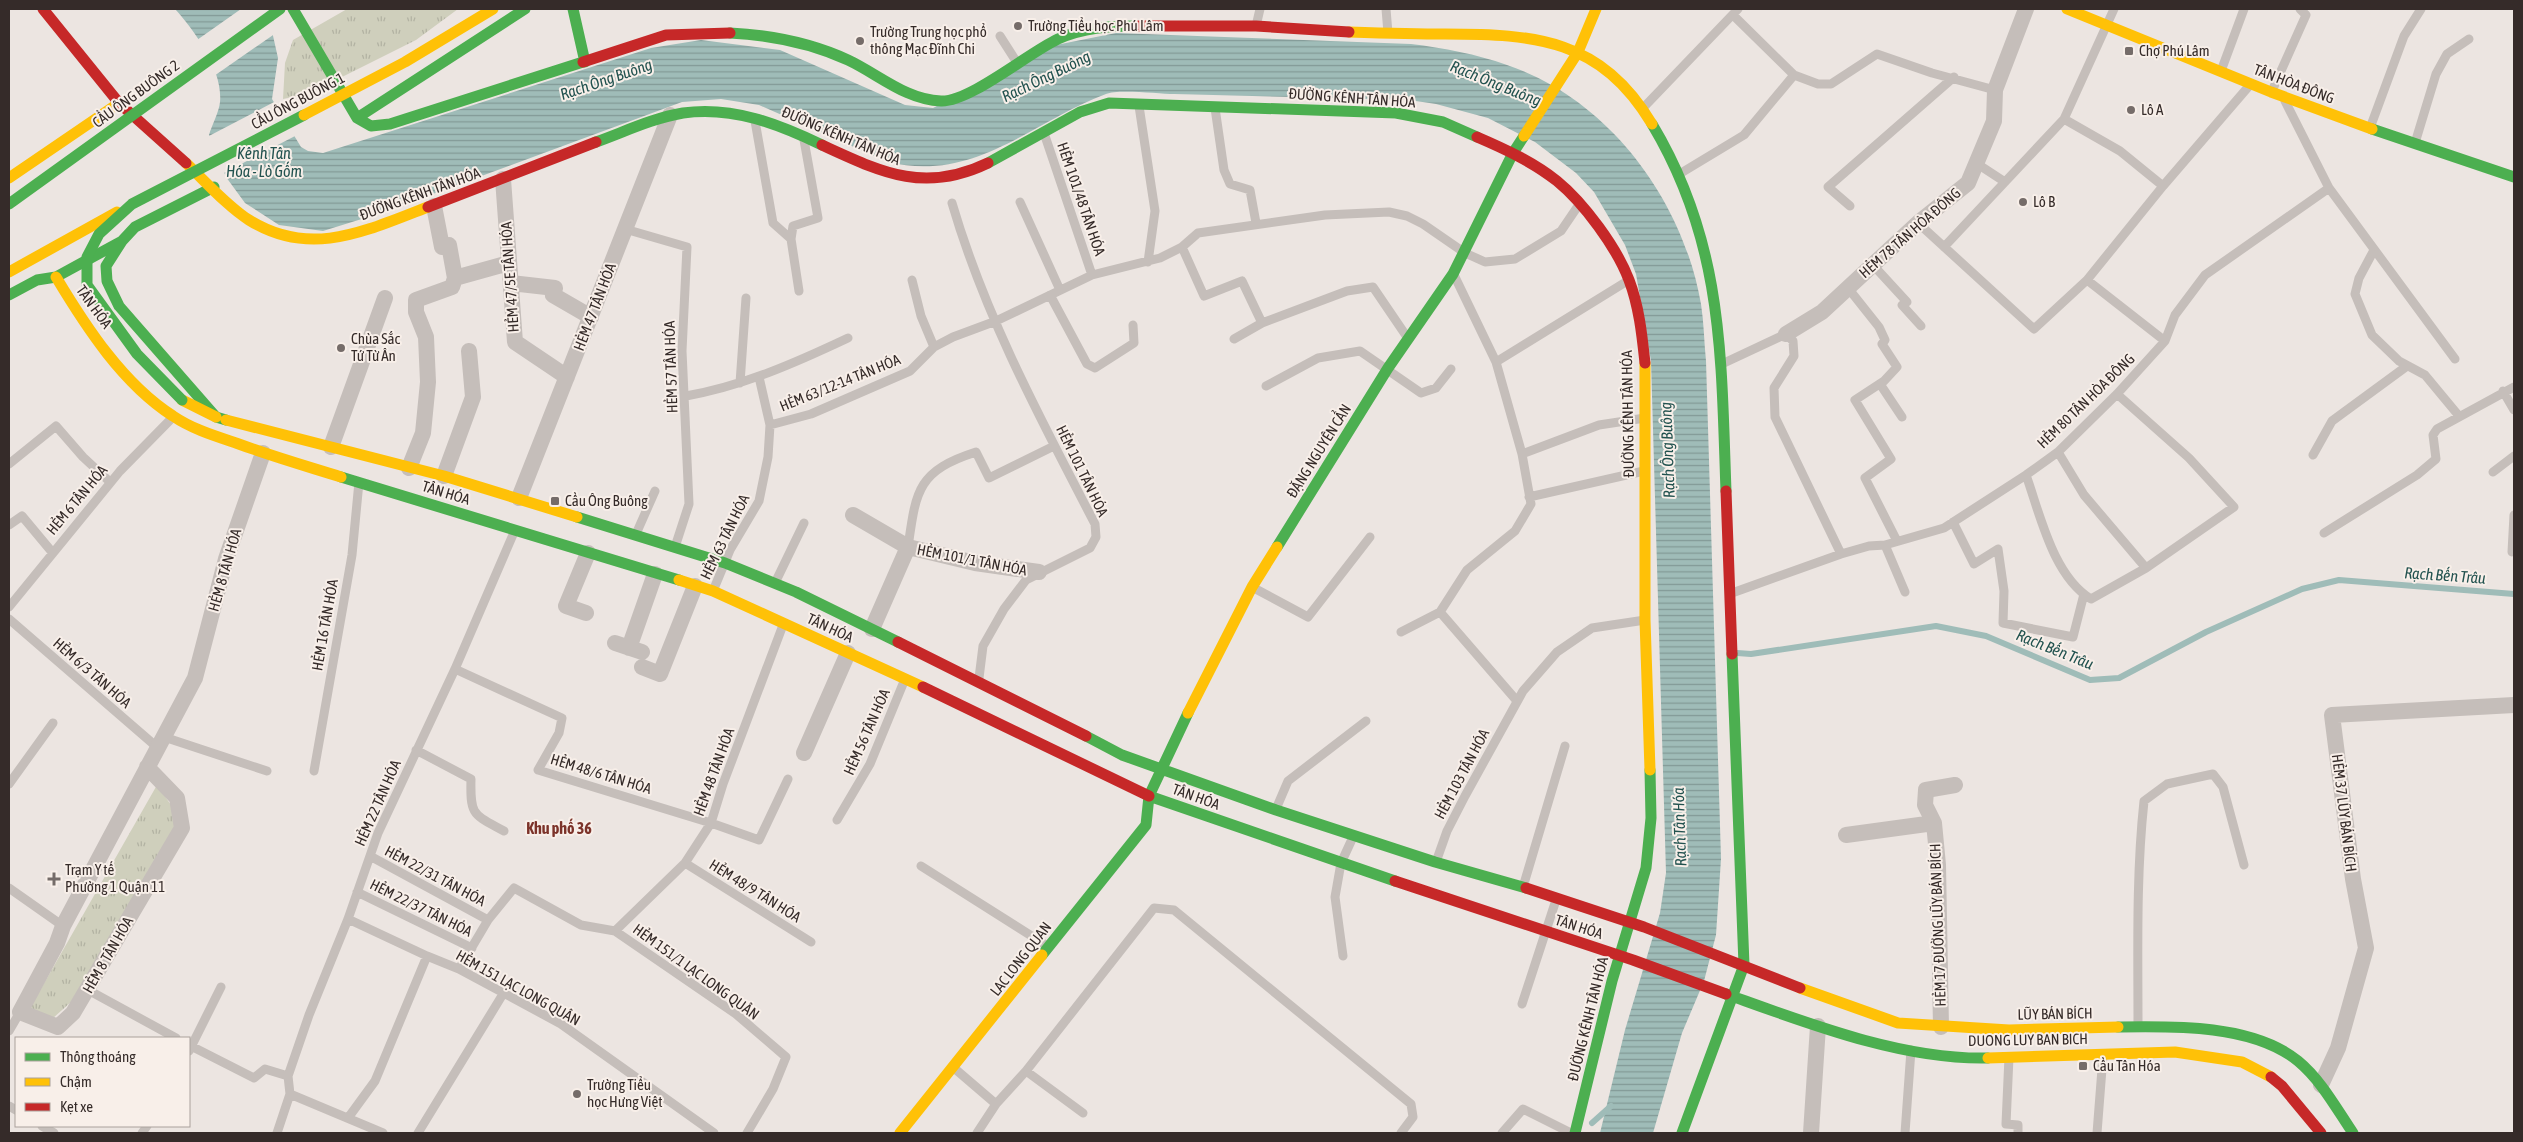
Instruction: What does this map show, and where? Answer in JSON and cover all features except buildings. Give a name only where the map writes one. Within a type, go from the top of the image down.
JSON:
[{"type":"main road","name":"ĐƯỜNG KÊNH TÂN HÓA","points":[[43,9],[119,103],[214,187],[247,219],[271,233],[296,240],[330,241],[365,231],[670,115],[720,110],[754,116],[879,171],[918,179],[938,179],[983,166],[1082,110],[1109,103],[1215,105],[1396,113],[1443,122],[1513,153],[1558,182],[1580,204],[1609,242],[1629,280],[1641,327],[1646,374],[1644,471],[1645,620],[1651,818],[1646,868],[1619,956],[1575,1133]]},
{"type":"main road","name":"CẦU ÔNG BUÔNG 2","points":[[9,204],[280,9]]},
{"type":"main road","points":[[293,9],[357,118],[371,126],[390,124],[666,36],[699,32],[733,32],[772,36],[836,55],[899,89],[942,102],[956,98],[1059,39],[1082,30],[1109,26],[1256,26],[1388,34],[1508,35],[1540,40],[1578,52],[1603,67],[1629,90],[1644,107],[1681,173],[1710,259],[1716,297],[1721,364],[1744,965],[1682,1133]]},
{"type":"main road","name":"CẦU ÔNG BUÔNG 1","points":[[9,272],[132,204],[405,62],[493,9]]},
{"type":"main road","points":[[357,118],[525,9]]},
{"type":"main road","points":[[573,9],[585,62]]},
{"type":"main road","points":[[1578,52],[1596,9]]},
{"type":"main road","name":"TÂN HÒA ĐÔNG","points":[[2067,9],[2272,92],[2514,177]]},
{"type":"main road","name":"ĐẶNG NGUYÊN CẨN","points":[[1160,769],[1252,586],[1388,368],[1454,274],[1513,153],[1578,52]]},
{"type":"main road","points":[[9,178],[119,103]]},
{"type":"main road","points":[[9,295],[37,280],[56,277],[122,241],[136,227],[214,187]]},
{"type":"main road","points":[[132,204],[99,234],[87,257],[88,285],[138,354],[182,400],[216,417]]},
{"type":"main road","points":[[75,252],[116,229],[136,227]]},
{"type":"main road","name":"TÂN HÓA","points":[[122,241],[106,266],[107,281],[119,306],[216,417],[444,476],[725,563],[774,583],[978,680],[1122,755],[1276,810],[1435,862],[1523,887],[1644,927],[1727,958]]},
{"type":"main road","points":[[37,280],[50,265]]},
{"type":"main road","name":"TÂN HÓA","points":[[56,277],[83,321],[135,383],[173,416],[201,430],[263,453],[713,592],[905,679],[1149,796],[1341,863],[1633,960],[1716,990]]},
{"type":"main road","name":"LAC LONG QUAN","points":[[900,1133],[954,1068],[1146,825],[1149,796],[1160,769]]},
{"type":"main road","name":"LŨY BÁN BÍCH","points":[[1727,958],[1777,980],[1898,1023],[2008,1030],[2138,1027],[2201,1029],[2256,1038],[2278,1048],[2298,1061],[2321,1085],[2354,1133]]},
{"type":"main road","name":"DUONG LUY BAN BICH","points":[[1716,990],[1862,1040],[1911,1050],[1974,1058],[2175,1052],[2242,1062],[2264,1072],[2282,1086],[2322,1133]]},
{"type":"street","name":"HẺM 78 TÂN HÒA ĐÔNG","points":[[1786,334],[1822,312],[1918,223],[1968,183],[1994,121],[1995,90],[2026,9]]},
{"type":"street","name":"HẺM 47 TÂN HÓA","points":[[519,498],[670,115]]},
{"type":"street","name":"HẺM 47/5E TÂN HÓA","points":[[503,179],[515,342],[567,377]]},
{"type":"street","points":[[409,468],[423,433],[428,382],[426,337],[416,312],[416,300],[452,287],[455,278],[449,245],[442,247],[434,206]]},
{"type":"street","points":[[455,278],[509,263]]},
{"type":"street","points":[[511,283],[555,288],[553,295],[590,317]]},
{"type":"street","points":[[331,447],[385,298]]},
{"type":"street","points":[[444,476],[473,397],[469,352]]},
{"type":"street","name":"HẺM 8 TÂN HÓA","points":[[148,767],[177,798],[182,828],[73,1013],[58,1027],[20,1012],[57,943],[63,926],[161,742],[196,678],[226,559],[263,453]]},
{"type":"street","name":"HẺM 101/1 TÂN HÓA","points":[[853,515],[908,547],[975,563],[1040,572]]},
{"type":"street","points":[[872,629],[908,547]]},
{"type":"street","points":[[586,613],[566,606],[588,553]]},
{"type":"street","points":[[655,574],[632,652],[660,674],[695,586]]},
{"type":"street","points":[[804,753],[848,653]]},
{"type":"street","name":"HẺM 37 LŨY BÁN BÍCH","points":[[2321,1085],[2338,1048],[2366,948],[2353,879],[2332,715],[2514,705]]},
{"type":"street","name":"HẺM 17 ĐƯỜNG LŨY BÁN BÍCH","points":[[1941,1026],[1938,865],[1934,823],[1925,805],[1926,790],[1955,785]]},
{"type":"street","points":[[1846,835],[1934,823]]},
{"type":"street","points":[[1811,1133],[1818,1026]]},
{"type":"lane","points":[[1256,26],[1260,9]]},
{"type":"lane","points":[[1386,9],[1388,34]]},
{"type":"lane","points":[[1944,247],[2064,119],[2114,9]]},
{"type":"lane","points":[[2221,71],[2244,9]]},
{"type":"lane","points":[[2272,92],[2306,15],[2300,9]]},
{"type":"lane","points":[[2370,128],[2404,36],[2422,9]]},
{"type":"lane","points":[[1644,107],[1735,12],[1794,75],[1818,84],[1831,84],[1876,54],[1932,73],[1954,77],[1995,90]]},
{"type":"lane","points":[[1000,36],[1017,64]]},
{"type":"lane","points":[[2415,143],[2432,83],[2446,54],[2469,39]]},
{"type":"lane","points":[[1681,173],[1744,135],[1794,75]]},
{"type":"lane","points":[[1850,206],[1828,187],[1954,77]]},
{"type":"lane","points":[[1918,223],[2034,329],[2087,280],[2163,186],[2251,84]]},
{"type":"lane","points":[[2283,96],[2329,188],[2455,359]]},
{"type":"lane","points":[[1139,103],[1155,211],[1148,262]]},
{"type":"lane","points":[[1215,105],[1224,170],[1230,184],[1250,190],[1256,223]]},
{"type":"lane","points":[[754,116],[773,223],[791,239]]},
{"type":"lane","points":[[2064,119],[2120,151],[2163,186]]},
{"type":"lane","name":"HẺM 101/48 TÂN HÓA","points":[[1043,132],[1092,275]]},
{"type":"lane","points":[[799,291],[791,239],[793,226],[818,218],[804,137]]},
{"type":"lane","points":[[1976,163],[2005,182]]},
{"type":"lane","name":"HẺM 80 TÂN HÒA ĐÔNG","points":[[1730,594],[1841,554],[1869,546],[1885,545],[1944,528],[2026,475],[2058,452],[2117,394],[2165,341],[2176,315],[2205,275],[2329,188]]},
{"type":"lane","points":[[1020,202],[1060,290]]},
{"type":"lane","name":"HẺM 101 TÂN HÓA","points":[[952,203],[966,252],[1054,446],[1094,524],[1096,537],[1090,548],[1026,580],[1004,609],[983,646],[978,680]]},
{"type":"lane","points":[[996,321],[1092,275],[1148,262],[1182,247],[1198,232],[1325,215],[1389,212],[1406,216],[1423,224],[1465,253],[1485,262],[1515,259],[1561,231],[1580,204]]},
{"type":"lane","name":"HẺM 57 TÂN HÓA","points":[[625,229],[687,247],[682,351],[686,396],[689,504],[675,547]]},
{"type":"lane","points":[[1182,247],[1204,296],[1242,281],[1262,323]]},
{"type":"lane","points":[[2374,250],[2359,278],[2355,294],[2372,335],[2399,361],[2425,375],[2459,416]]},
{"type":"lane","points":[[1873,265],[1907,302],[1902,305],[1921,326]]},
{"type":"lane","points":[[1401,632],[1440,612],[1467,570],[1515,532],[1531,504],[1522,454],[1496,362],[1454,274]]},
{"type":"lane","points":[[912,280],[921,316],[934,347]]},
{"type":"lane","points":[[1496,362],[1629,280]]},
{"type":"lane","points":[[2087,280],[2165,341]]},
{"type":"lane","points":[[1234,339],[1262,323],[1347,291],[1374,287],[1408,340]]},
{"type":"lane","points":[[1848,288],[1879,327],[1885,340],[1882,344],[1896,367],[1880,384],[1855,400],[1891,459],[1865,478],[1897,541]]},
{"type":"lane","points":[[1050,295],[1087,364],[1095,368],[1134,343],[1133,325]]},
{"type":"lane","points":[[740,383],[746,298]]},
{"type":"lane","name":"HẺM 63/12-14 TÂN HÓA","points":[[770,426],[811,414],[910,371],[934,347],[996,321]]},
{"type":"lane","points":[[1786,334],[1793,341],[1794,356],[1774,388],[1775,417],[1841,554]]},
{"type":"lane","name":"HẺM 78 TÂN HÒA ĐÔNG","points":[[1721,364],[1786,334]]},
{"type":"lane","points":[[686,396],[719,390],[782,369],[848,338]]},
{"type":"lane","points":[[1266,386],[1318,358],[1360,351],[1388,368],[1421,393],[1436,388],[1451,368]]},
{"type":"lane","points":[[2313,455],[2332,421],[2407,366]]},
{"type":"lane","name":"HẺM 63 TÂN HÓA","points":[[713,592],[725,563],[760,501],[768,457],[770,426],[759,376]]},
{"type":"lane","points":[[1880,384],[1902,418]]},
{"type":"lane","points":[[2324,533],[2417,476],[2436,459],[2434,435],[2437,429],[2503,391],[2514,387]]},
{"type":"lane","points":[[2503,391],[2514,410]]},
{"type":"lane","points":[[2026,475],[2052,549],[2073,585],[2091,599],[2146,568],[2234,507],[2189,458],[2117,394]]},
{"type":"lane","name":"HẺM 6 TÂN HÓA","points":[[9,607],[110,482],[173,416]]},
{"type":"lane","points":[[1522,454],[1599,425],[1645,418]]},
{"type":"lane","points":[[9,464],[56,426],[83,458],[110,482]]},
{"type":"lane","points":[[908,547],[918,492],[930,475],[951,460],[976,452],[989,478],[1054,446]]},
{"type":"lane","points":[[2058,452],[2084,495],[2146,568]]},
{"type":"lane","points":[[2493,472],[2514,456]]},
{"type":"lane","points":[[1530,497],[1644,471]]},
{"type":"lane","name":"HẺM 16 TÂN HÓA","points":[[314,771],[352,555],[359,482]]},
{"type":"lane","points":[[636,534],[655,491]]},
{"type":"lane","points":[[2512,552],[2514,515]]},
{"type":"lane","points":[[9,524],[22,516],[52,552]]},
{"type":"lane","points":[[774,583],[804,522]]},
{"type":"lane","points":[[1953,522],[1974,564],[1998,549],[2004,591],[2003,623],[2073,637],[2084,594]]},
{"type":"lane","name":"HẺM 22 TÂN HÓA","points":[[290,1094],[288,1076],[370,856],[416,750],[455,669],[515,530]]},
{"type":"lane","points":[[1252,586],[1308,617],[1370,537]]},
{"type":"lane","points":[[1885,545],[1905,592]]},
{"type":"lane","points":[[1440,612],[1517,701]]},
{"type":"lane","name":"HẺM 6/3 TÂN HÓA","points":[[9,619],[161,742]]},
{"type":"lane","name":"HẺM 103 TÂN HÓA","points":[[1435,862],[1447,832],[1517,701],[1558,652],[1592,628],[1645,620]]},
{"type":"lane","name":"HẺM 48 TÂN HÓA","points":[[615,930],[685,863],[711,823],[723,784],[784,623]]},
{"type":"lane","name":"HẺM 48/6 TÂN HÓA","points":[[455,669],[562,718],[559,733],[538,770],[711,823]]},
{"type":"lane","name":"HẺM 56 TÂN HÓA","points":[[837,820],[870,764],[905,679]]},
{"type":"lane","points":[[1276,810],[1288,781],[1366,721]]},
{"type":"lane","points":[[9,784],[54,723]]},
{"type":"lane","points":[[161,742],[267,771]]},
{"type":"lane","points":[[1523,887],[1564,746]]},
{"type":"lane","points":[[416,750],[472,779],[470,805],[478,817],[504,832]]},
{"type":"lane","points":[[2138,1027],[2138,944],[2141,832],[2144,801],[2167,784],[2213,774],[2223,787],[2244,865]]},
{"type":"lane","points":[[711,823],[759,840],[788,779]]},
{"type":"lane","points":[[1343,956],[1335,897],[1341,863],[1354,835]]},
{"type":"lane","name":"HẺM 22/31 TÂN HÓA","points":[[370,856],[488,920]]},
{"type":"lane","name":"HẺM 48/9 TÂN HÓA","points":[[685,863],[811,942]]},
{"type":"lane","points":[[920,866],[1049,947]]},
{"type":"lane","points":[[9,888],[63,926]]},
{"type":"lane","name":"HẺM 151/1 LẠC LONG QUÂN","points":[[459,969],[488,920],[514,888],[581,925],[615,930],[736,1014],[786,1057],[773,1089],[747,1133]]},
{"type":"lane","name":"HẺM 22/37 TÂN HÓA","points":[[357,892],[472,948]]},
{"type":"lane","points":[[1522,1004],[1556,898]]},
{"type":"lane","points":[[977,1133],[996,1104],[1026,1071],[1154,908],[1174,910],[1411,1104],[1413,1117],[1401,1133]]},
{"type":"lane","name":"HẺM 151 LẠC LONG QUÂN","points":[[348,919],[459,969],[561,1024],[714,1133]]},
{"type":"lane","points":[[348,1118],[375,1081],[427,956]]},
{"type":"lane","points":[[221,987],[190,1048],[254,1078],[265,1069],[288,1076]]},
{"type":"lane","points":[[88,990],[174,1037]]},
{"type":"lane","points":[[418,1133],[503,994]]},
{"type":"lane","name":"HẺM 8 TÂN HÓA","points":[[9,1031],[20,1012]]},
{"type":"lane","points":[[1905,1133],[1911,1050]]},
{"type":"lane","points":[[2097,1133],[2103,1054]]},
{"type":"lane","points":[[2009,1057],[2006,1124],[2018,1125],[2018,1133]]},
{"type":"lane","points":[[954,1068],[996,1104]]},
{"type":"lane","points":[[1026,1071],[1083,1113]]},
{"type":"lane","points":[[277,1133],[290,1094],[323,1110],[348,1118],[382,1133]]},
{"type":"lane","points":[[1502,1133],[1523,1109],[1571,1133]]},
{"type":"green space","points":[[347,9],[458,9],[416,40],[310,93],[283,99],[285,63],[293,40]]},
{"type":"green space","points":[[157,785],[171,805],[175,826],[71,1002],[52,1019],[30,1008]]},
{"type":"water","name":"Kênh Tân Hóa - Lò Gốm","points":[[175,9],[267,9],[278,58],[272,99],[301,147],[308,151],[323,153],[651,48],[701,40],[780,50],[905,105],[933,108],[1056,45],[1116,33],[1411,44],[1436,47],[1507,65],[1544,81],[1578,102],[1608,128],[1636,158],[1659,192],[1677,228],[1692,265],[1703,318],[1706,361],[1721,859],[1716,935],[1704,981],[1682,1033],[1653,1133],[1600,1133],[1625,1030],[1660,913],[1666,873],[1651,361],[1636,274],[1625,245],[1594,192],[1576,173],[1535,142],[1488,118],[1436,104],[1409,100],[1112,93],[1079,106],[1001,146],[975,157],[948,164],[919,166],[888,162],[759,105],[721,99],[682,102],[381,213],[323,231],[279,225],[245,203],[226,177],[209,135],[220,102],[217,77],[199,40]]},
{"type":"pier","points":[[241,9],[270,9],[276,33],[214,76],[197,40]]},
{"type":"pier","points":[[276,101],[297,135],[222,174],[207,137]]},
{"type":"waterway","name":"Rạch Bến Trâu","points":[[1737,653],[1751,654],[1936,626],[1986,636],[2090,680],[2119,678],[2206,632],[2302,589],[2339,580],[2514,594]]},
{"type":"waterway","points":[[1592,1123],[1611,1106]]},
{"type":"traffic: fast","points":[[9,204],[280,9]]},
{"type":"traffic: fast","points":[[293,9],[357,118],[371,126],[390,124],[583,62]]},
{"type":"traffic: fast","points":[[357,118],[525,9]]},
{"type":"traffic: fast","points":[[573,9],[585,62]]},
{"type":"traffic: fast","points":[[730,33],[775,38],[820,49],[848,60],[904,91],[928,100],[941,101],[953,99],[983,86],[1067,35],[1096,28],[1136,26]]},
{"type":"traffic: fast","points":[[988,163],[1080,112],[1109,103],[1396,113],[1443,122],[1477,137]]},
{"type":"traffic: fast","points":[[596,142],[661,118],[683,113],[720,112],[755,118],[789,130],[822,145]]},
{"type":"traffic: fast","points":[[182,400],[137,354],[87,285],[87,257],[99,234],[132,204],[304,115]]},
{"type":"traffic: fast","points":[[1652,124],[1676,169],[1693,213],[1706,258],[1714,302],[1719,348],[1726,491]]},
{"type":"traffic: fast","points":[[2372,129],[2514,177]]},
{"type":"traffic: fast","points":[[1277,547],[1388,368],[1453,274],[1513,153],[1524,136]]},
{"type":"traffic: fast","points":[[9,295],[37,280],[56,277],[122,241],[135,227],[214,187]]},
{"type":"traffic: fast","points":[[122,241],[106,266],[107,281],[119,306],[216,417],[226,420]]},
{"type":"traffic: fast","points":[[341,477],[679,580]]},
{"type":"traffic: fast","points":[[577,517],[725,563],[796,592],[898,642]]},
{"type":"traffic: fast","points":[[1682,1133],[1744,965],[1732,654]]},
{"type":"traffic: fast","points":[[1042,955],[1146,825],[1149,796],[1188,713]]},
{"type":"traffic: fast","points":[[1086,736],[1122,755],[1276,810],[1435,862],[1526,888]]},
{"type":"traffic: fast","points":[[1575,1133],[1612,981],[1646,868],[1651,818],[1650,770]]},
{"type":"traffic: fast","points":[[1149,796],[1395,881]]},
{"type":"traffic: fast","points":[[1726,994],[1855,1038],[1922,1053],[1988,1058]]},
{"type":"traffic: fast","points":[[2118,1027],[2212,1030],[2259,1040],[2280,1049],[2298,1061],[2314,1077],[2353,1133]]},
{"type":"traffic: slow","points":[[304,115],[405,62],[493,9]]},
{"type":"traffic: slow","points":[[1524,136],[1578,52],[1596,9]]},
{"type":"traffic: slow","points":[[2067,9],[2271,92],[2372,129]]},
{"type":"traffic: slow","points":[[1349,32],[1509,36],[1537,40],[1564,47],[1588,58],[1611,74],[1632,96],[1652,124]]},
{"type":"traffic: slow","points":[[9,178],[119,103]]},
{"type":"traffic: slow","points":[[186,163],[224,201],[249,220],[272,232],[295,238],[317,239],[361,232],[428,207]]},
{"type":"traffic: slow","points":[[9,272],[117,212]]},
{"type":"traffic: slow","points":[[56,277],[93,335],[122,371],[138,388],[173,416],[188,425],[212,435],[341,477]]},
{"type":"traffic: slow","points":[[1645,363],[1645,620],[1650,770]]},
{"type":"traffic: slow","points":[[182,400],[216,417]]},
{"type":"traffic: slow","points":[[226,420],[444,476],[577,517]]},
{"type":"traffic: slow","points":[[1188,713],[1252,587],[1277,547]]},
{"type":"traffic: slow","points":[[679,580],[713,591],[923,687]]},
{"type":"traffic: slow","points":[[900,1133],[1042,955]]},
{"type":"traffic: slow","points":[[1800,988],[1898,1023],[2009,1030],[2118,1027]]},
{"type":"traffic: slow","points":[[1988,1058],[2175,1052],[2242,1062],[2271,1077]]},
{"type":"traffic: jam","points":[[43,9],[119,103],[186,163]]},
{"type":"traffic: jam","points":[[1136,26],[1256,26],[1349,32]]},
{"type":"traffic: jam","points":[[583,62],[666,35],[730,33]]},
{"type":"traffic: jam","points":[[1477,137],[1519,156],[1548,174],[1578,201],[1599,227],[1624,267],[1629,280],[1640,321],[1645,363]]},
{"type":"traffic: jam","points":[[428,207],[596,142]]},
{"type":"traffic: jam","points":[[822,145],[864,164],[903,176],[943,177],[965,172],[988,163]]},
{"type":"traffic: jam","points":[[1726,491],[1732,654]]},
{"type":"traffic: jam","points":[[898,642],[1086,736]]},
{"type":"traffic: jam","points":[[923,687],[1149,796]]},
{"type":"traffic: jam","points":[[1395,881],[1633,960],[1726,994]]},
{"type":"traffic: jam","points":[[1526,888],[1644,927],[1800,988]]},
{"type":"traffic: jam","points":[[2271,1077],[2282,1086],[2321,1133]]},
{"type":"place","name":"Trường Tiểu học Phú Lâm","points":[[1018,26]]},
{"type":"place","name":"Trường Trung học phổ thông Mạc Đĩnh Chi","points":[[860,41]]},
{"type":"place","name":"Chợ Phú Lâm","points":[[2129,51]]},
{"type":"place","name":"Lô A","points":[[2131,110]]},
{"type":"place","name":"Lô B","points":[[2023,202]]},
{"type":"place","name":"Chùa Sắc Tứ Từ Ân","points":[[341,348]]},
{"type":"place","name":"Cầu Ông Buông","points":[[555,501]]},
{"type":"place","name":"Trạm Y tế Phường 1 Quận 11","points":[[54,879]]},
{"type":"place","name":"Cầu Tân Hóa","points":[[2083,1066]]},
{"type":"place","name":"Trường Tiểu học Hưng Việt","points":[[577,1094]]},
{"type":"district","name":"Khu phố 36","points":[[559,828]]},
{"type":"water label","name":"Rạch Ông Buông","points":[[1046,76]]},
{"type":"water label","name":"Rạch Ông Buông","points":[[606,79]]},
{"type":"water label","name":"Rạch Ông Buông","points":[[1496,83]]},
{"type":"water label","name":"Rạch Ông Buông","points":[[1667,450]]},
{"type":"water label","name":"Rạch Tân Hóa","points":[[1679,827]]}]
